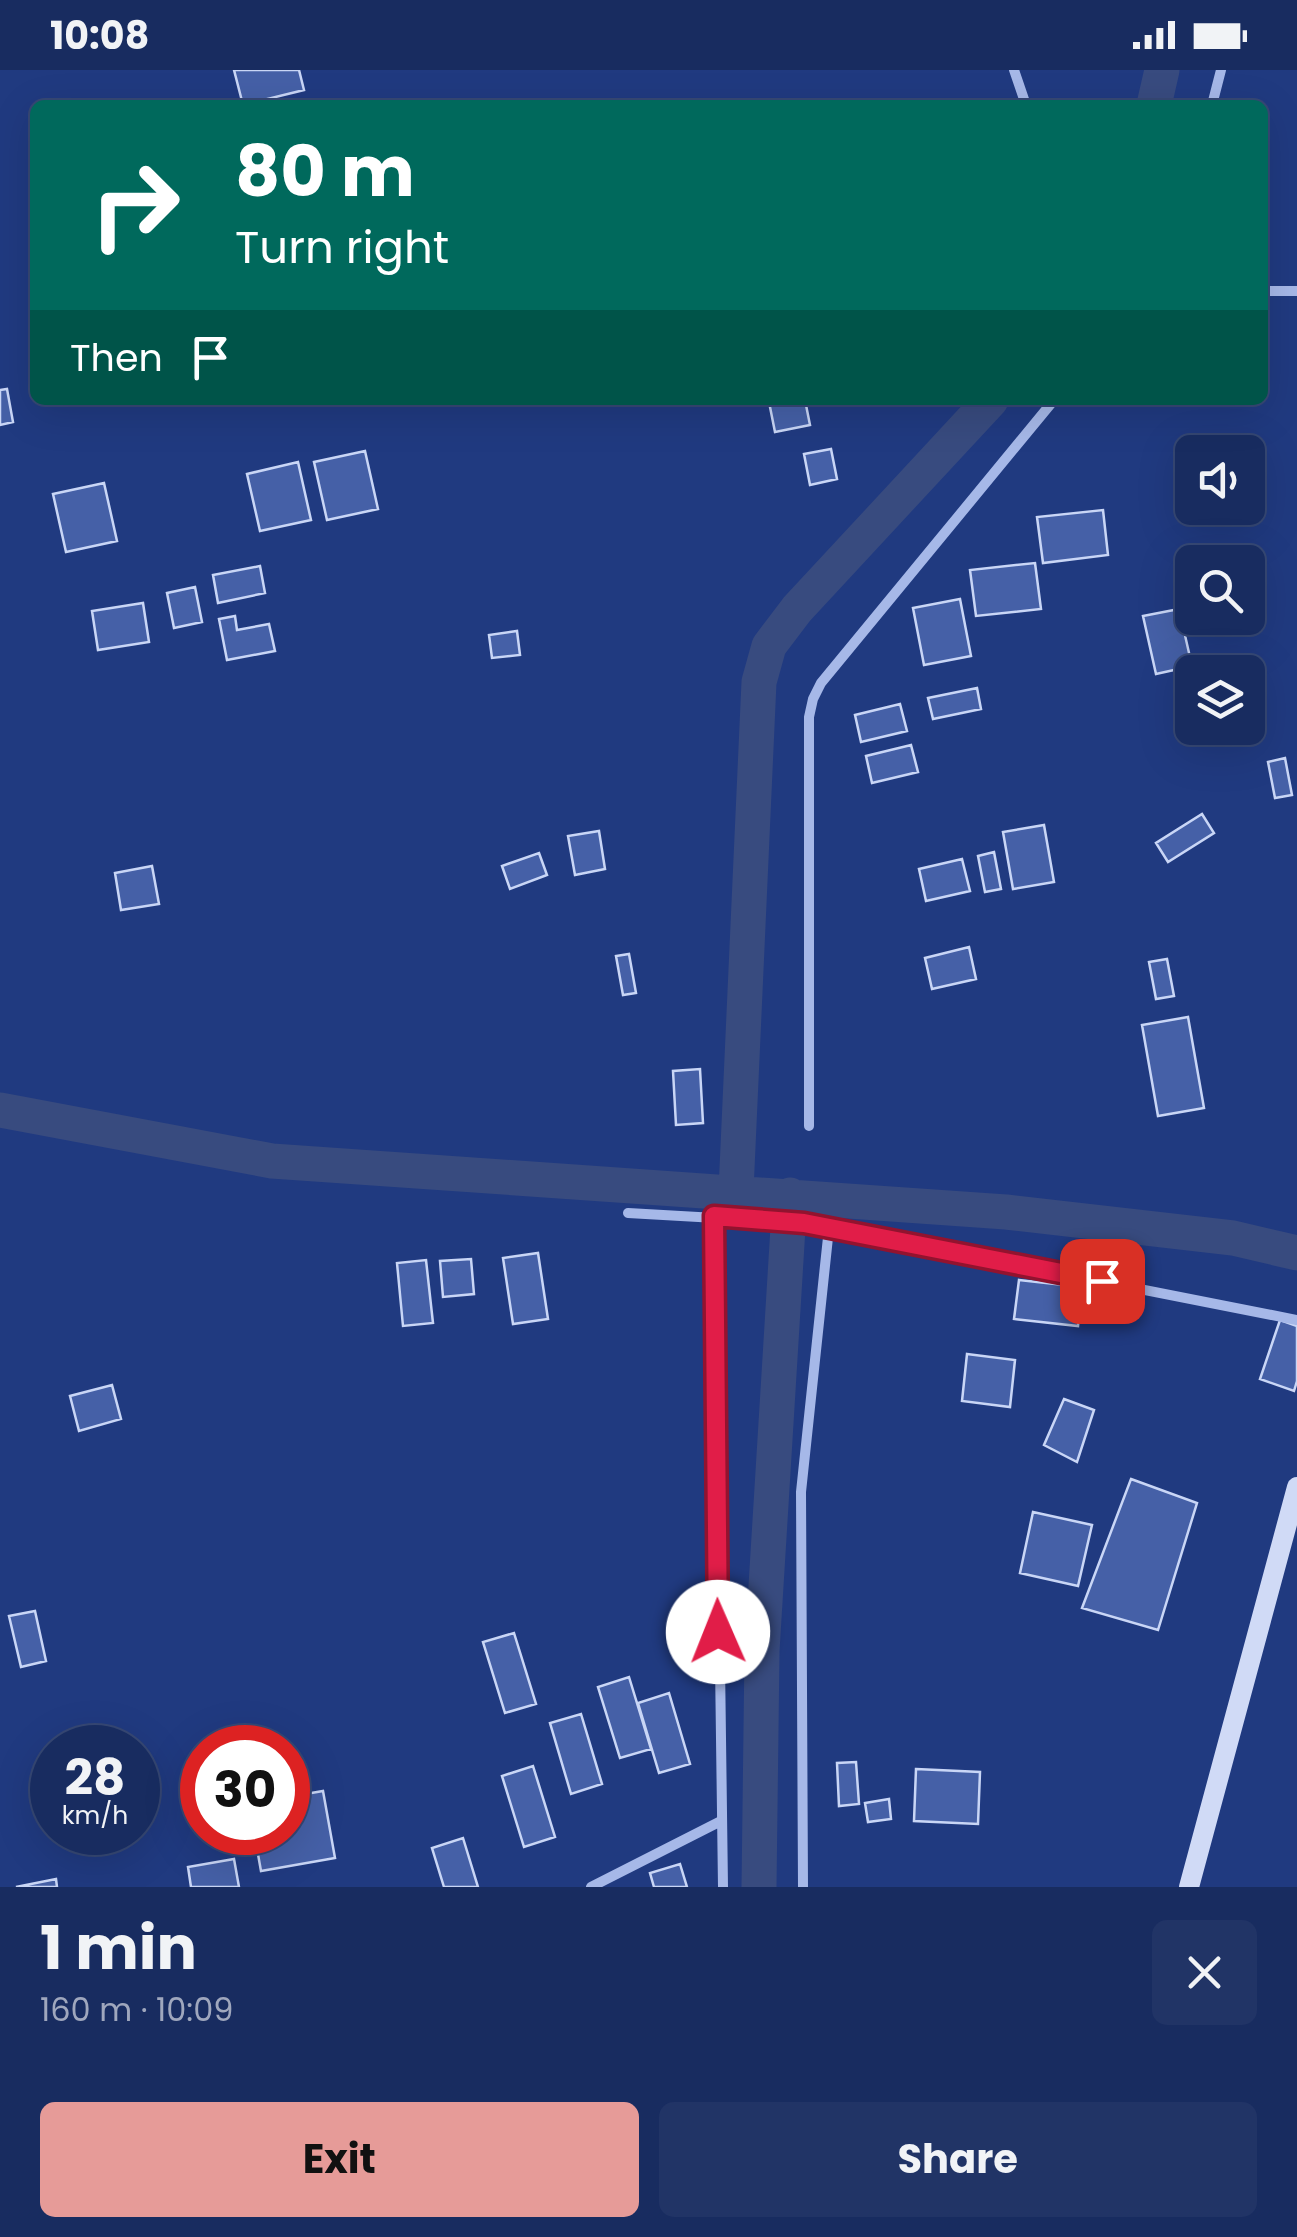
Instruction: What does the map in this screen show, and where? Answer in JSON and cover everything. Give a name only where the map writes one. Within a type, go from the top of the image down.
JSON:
[{"type":"street","points":[[1014,70],[1024,100]]},
{"type":"street","points":[[1213,100],[1221,70]]},
{"type":"street","points":[[1268,291],[1297,291]]},
{"type":"street","points":[[809,1126],[812,699],[821,683],[1050,405]]},
{"type":"street","points":[[628,1213],[804,1223],[1297,1320]]},
{"type":"street","points":[[714,1216],[723,1887]]},
{"type":"street","points":[[803,1887],[801,1492],[829,1228]]},
{"type":"street","points":[[1189,1887],[1297,1487]]},
{"type":"street","points":[[592,1887],[720,1822]]},
{"type":"building","points":[[234,70],[299,70],[304,90],[263,100],[242,100]]},
{"type":"building","points":[[7,389],[13,422],[0,425],[0,390]]},
{"type":"building","points":[[770,405],[806,405],[810,425],[775,432]]},
{"type":"building","points":[[831,449],[837,479],[810,485],[804,454]]},
{"type":"building","points":[[365,451],[378,509],[327,520],[314,462]]},
{"type":"building","points":[[298,462],[311,520],[260,531],[247,474]]},
{"type":"building","points":[[104,483],[117,541],[66,552],[53,494]]},
{"type":"building","points":[[1103,510],[1108,555],[1043,563],[1037,517]]},
{"type":"building","points":[[1035,563],[1041,609],[976,616],[970,570]]},
{"type":"building","points":[[260,566],[265,593],[218,603],[213,575]]},
{"type":"building","points":[[195,587],[202,622],[174,628],[167,593]]},
{"type":"building","points":[[960,599],[971,656],[924,665],[913,608]]},
{"type":"building","points":[[143,603],[149,642],[98,650],[92,611]]},
{"type":"building","points":[[1175,610],[1175,635],[1185,635],[1189,655],[1175,655],[1175,670],[1156,674],[1143,616]]},
{"type":"building","points":[[235,616],[237,630],[269,624],[275,651],[227,660],[219,619]]},
{"type":"building","points":[[517,631],[520,655],[492,658],[489,635]]},
{"type":"building","points":[[977,688],[981,709],[933,719],[928,698]]},
{"type":"building","points":[[900,704],[907,731],[861,742],[855,715]]},
{"type":"building","points":[[911,745],[918,772],[872,783],[866,756]]},
{"type":"building","points":[[1285,758],[1292,795],[1275,798],[1268,762]]},
{"type":"building","points":[[1202,814],[1214,833],[1168,862],[1156,843]]},
{"type":"building","points":[[1044,825],[1054,882],[1013,889],[1003,832]]},
{"type":"building","points":[[599,831],[605,869],[575,875],[568,836]]},
{"type":"building","points":[[994,852],[1001,889],[985,892],[978,856]]},
{"type":"building","points":[[539,853],[547,875],[510,889],[502,866]]},
{"type":"building","points":[[962,859],[970,891],[926,901],[919,869]]},
{"type":"building","points":[[152,866],[159,904],[121,910],[115,873]]},
{"type":"building","points":[[969,947],[976,979],[932,989],[925,958]]},
{"type":"building","points":[[629,954],[636,993],[623,995],[616,956]]},
{"type":"building","points":[[1167,959],[1174,996],[1156,999],[1149,962]]},
{"type":"building","points":[[1188,1017],[1204,1108],[1158,1116],[1142,1025]]},
{"type":"building","points":[[700,1069],[703,1123],[676,1125],[673,1071]]},
{"type":"building","points":[[538,1253],[548,1319],[513,1324],[503,1258]]},
{"type":"building","points":[[471,1259],[474,1294],[443,1297],[440,1261]]},
{"type":"building","points":[[426,1260],[433,1323],[403,1326],[397,1263]]},
{"type":"building","points":[[1019,1280],[1082,1287],[1078,1326],[1014,1319]]},
{"type":"building","points":[[1280,1320],[1297,1326],[1294,1391],[1260,1379]]},
{"type":"building","points":[[967,1354],[1015,1360],[1010,1407],[962,1401]]},
{"type":"building","points":[[112,1385],[121,1419],[79,1431],[70,1396]]},
{"type":"building","points":[[1064,1399],[1094,1410],[1077,1462],[1044,1445]]},
{"type":"building","points":[[1131,1479],[1197,1503],[1158,1630],[1082,1608]]},
{"type":"building","points":[[1033,1512],[1092,1525],[1078,1586],[1020,1573]]},
{"type":"building","points":[[35,1611],[46,1661],[21,1667],[9,1616]]},
{"type":"building","points":[[514,1633],[536,1704],[505,1713],[483,1642]]},
{"type":"building","points":[[629,1677],[651,1749],[620,1758],[598,1687]]},
{"type":"building","points":[[669,1693],[690,1764],[659,1773],[638,1703]]},
{"type":"building","points":[[581,1714],[602,1784],[571,1794],[550,1723]]},
{"type":"building","points":[[856,1762],[859,1804],[839,1806],[837,1763]]},
{"type":"building","points":[[533,1766],[555,1837],[524,1847],[502,1776]]},
{"type":"building","points":[[916,1769],[980,1772],[978,1824],[914,1821]]},
{"type":"building","points":[[323,1791],[335,1858],[261,1871],[258,1855],[310,1855],[310,1793]]},
{"type":"building","points":[[889,1799],[891,1819],[868,1822],[865,1803]]},
{"type":"building","points":[[463,1838],[478,1887],[444,1887],[432,1848]]},
{"type":"building","points":[[234,1859],[239,1887],[191,1887],[188,1867]]},
{"type":"building","points":[[680,1864],[687,1887],[654,1887],[650,1873]]},
{"type":"building","points":[[56,1879],[57,1887],[16,1887]]},
{"type":"waterway","points":[[1155,100],[1162,70]]},
{"type":"waterway","points":[[736,1191],[759,682],[769,646],[797,609],[986,405]]},
{"type":"waterway","points":[[0,1110],[272,1161],[1006,1212],[1233,1238],[1297,1253]]},
{"type":"waterway","points":[[759,1887],[762,1651],[790,1195]]},
{"type":"route","points":[[718,1632],[714,1216],[804,1223],[1102,1281]]}]
